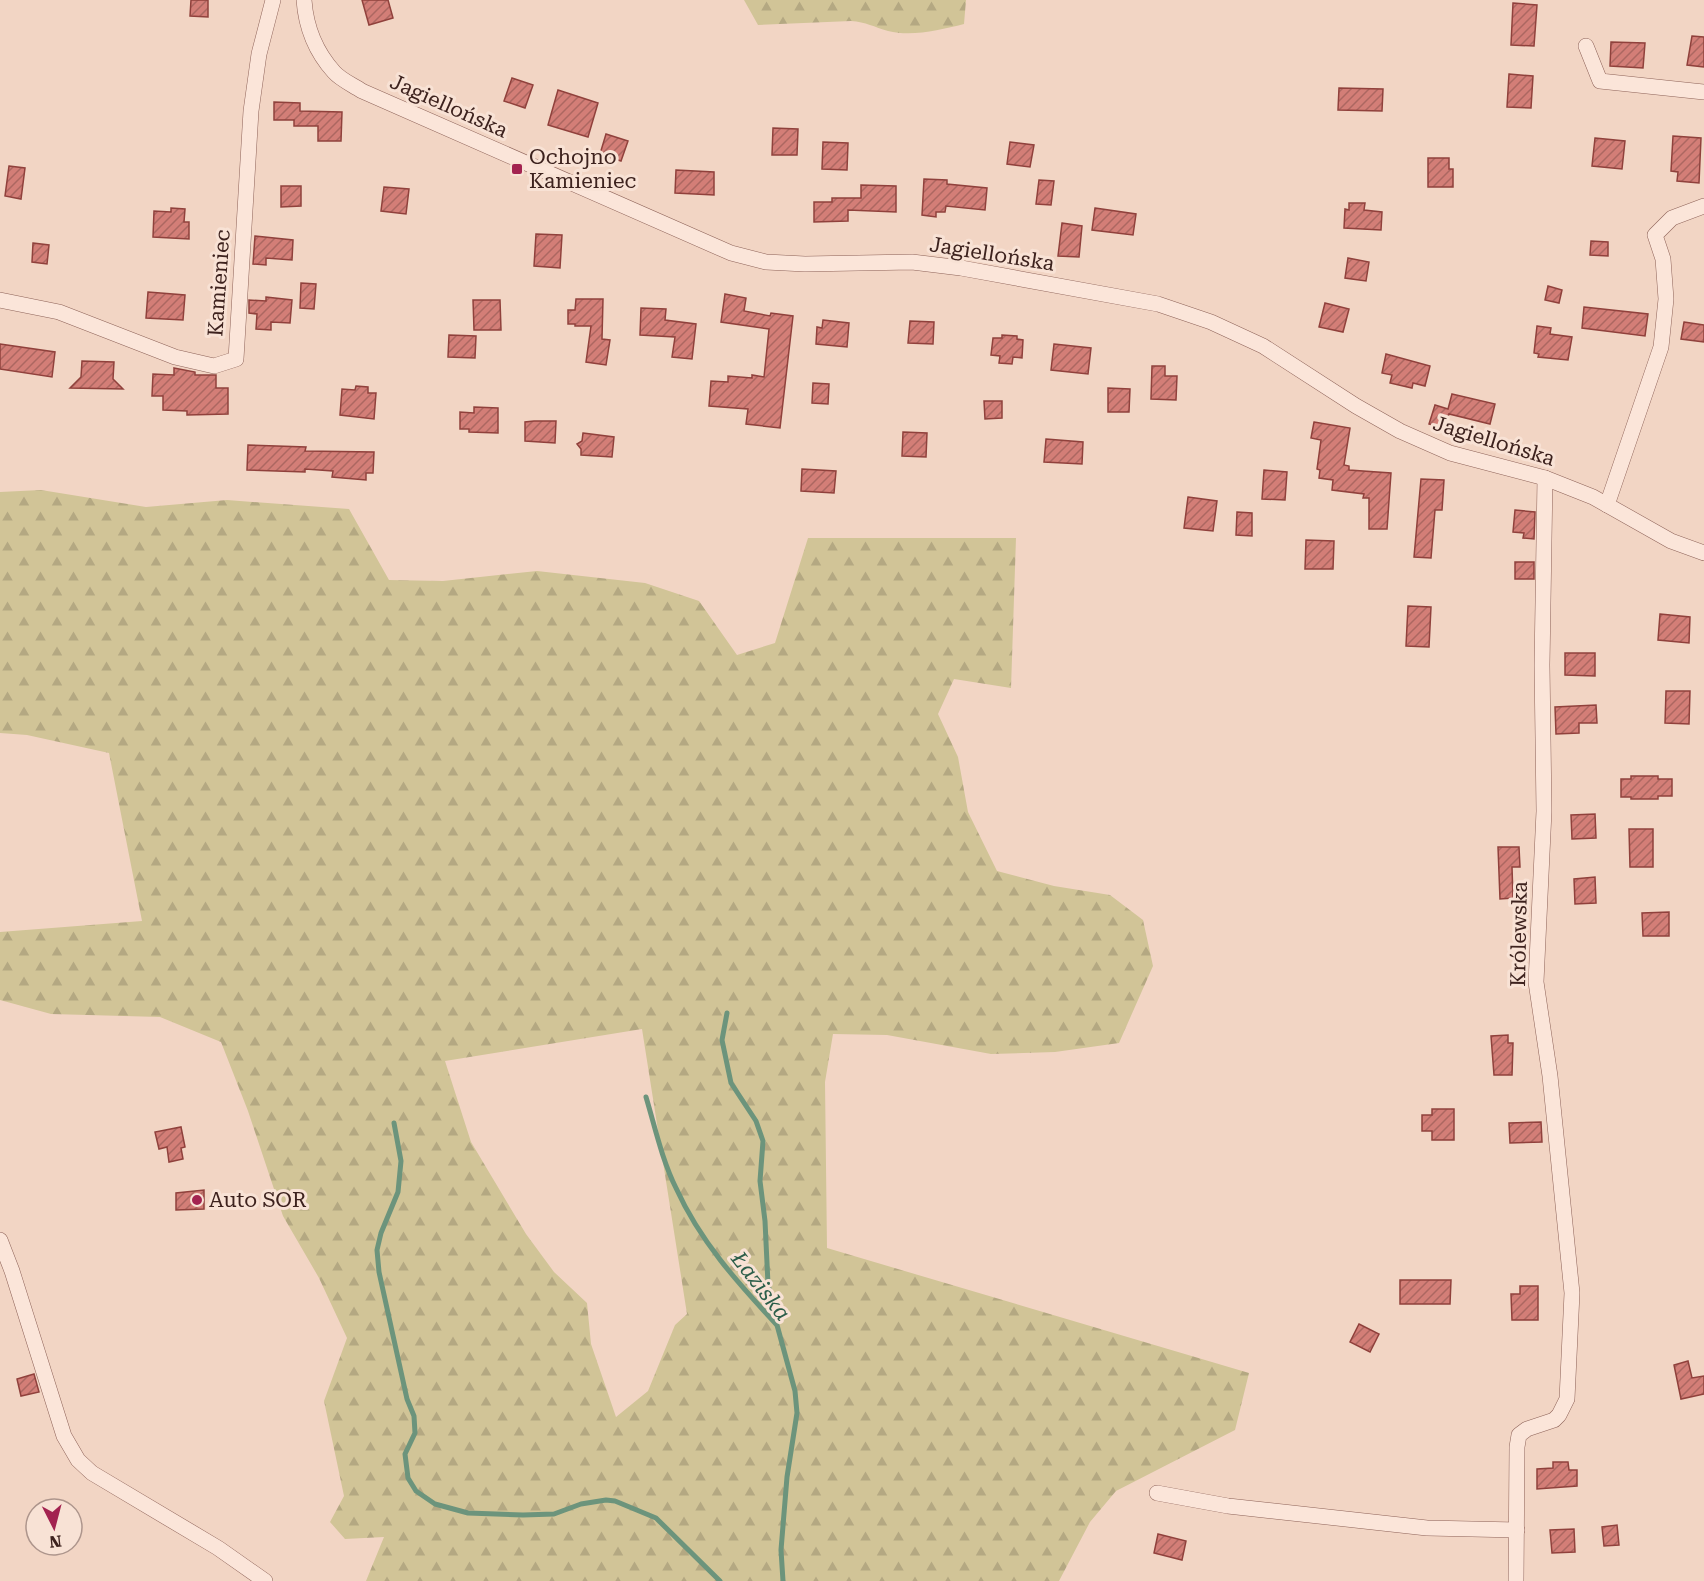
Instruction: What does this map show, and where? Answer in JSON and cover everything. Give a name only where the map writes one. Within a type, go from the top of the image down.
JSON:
[{"type":"street","name":"Kamieniec","points":[[0,300],[59,312],[175,357],[214,366],[236,359],[251,111],[259,54],[273,0]]},
{"type":"street","name":"Jagiellońska","points":[[304,0],[305,19],[313,43],[335,74],[362,91],[731,253],[766,262],[805,264],[912,262],[960,268],[1158,304],[1211,322],[1263,346],[1356,406],[1410,435],[1450,453],[1545,477],[1607,505],[1671,541],[1704,553]]},
{"type":"street","points":[[1586,46],[1600,81],[1704,92]]},
{"type":"street","points":[[1607,505],[1661,347],[1666,298],[1663,259],[1655,235],[1672,218],[1704,206]]},
{"type":"street","name":"Królewska","points":[[1517,1530],[1516,1446],[1519,1435],[1527,1429],[1554,1420],[1567,1398],[1572,1293],[1550,1076],[1536,981],[1544,811],[1542,664],[1545,477]]},
{"type":"street","points":[[0,1240],[64,1436],[78,1460],[93,1473],[218,1548],[265,1581]]},
{"type":"street","points":[[1157,1493],[1228,1506],[1427,1528],[1517,1530],[1516,1581]]},
{"type":"green space","points":[[744,0],[966,0],[964,24],[916,33],[897,33],[851,21],[758,25]]},
{"type":"green space","points":[[41,490],[146,507],[227,500],[349,509],[389,580],[443,581],[537,571],[645,583],[699,601],[737,655],[775,643],[808,538],[1016,538],[1011,688],[954,679],[938,714],[958,757],[968,812],[997,871],[1054,886],[1110,895],[1143,920],[1153,966],[1119,1043],[1055,1052],[991,1054],[887,1035],[833,1034],[825,1082],[827,1248],[1249,1373],[1235,1430],[1116,1491],[1090,1522],[1059,1581],[366,1581],[384,1537],[345,1539],[330,1522],[344,1496],[324,1401],[347,1338],[319,1278],[283,1216],[248,1111],[221,1042],[160,1017],[51,1014],[0,1000],[0,932],[142,921],[109,753],[27,735],[0,733],[0,492]],"holes":[[[642,1029],[687,1314],[675,1325],[648,1391],[616,1417],[591,1344],[587,1303],[554,1272],[526,1234],[471,1142],[445,1061]]]},
{"type":"building","points":[[191,0],[208,0],[208,17],[190,16]]},
{"type":"building","points":[[362,0],[388,0],[393,18],[369,25]]},
{"type":"building","points":[[1513,3],[1537,5],[1534,46],[1511,45]]},
{"type":"building","points":[[1692,36],[1704,37],[1704,67],[1687,65]]},
{"type":"building","points":[[1611,42],[1645,43],[1643,68],[1610,66]]},
{"type":"building","points":[[1509,74],[1533,76],[1531,108],[1507,107]]},
{"type":"building","points":[[512,78],[533,85],[525,108],[504,101]]},
{"type":"building","points":[[1339,88],[1383,89],[1382,111],[1338,110]]},
{"type":"building","points":[[558,90],[598,103],[588,137],[548,125]]},
{"type":"building","points":[[274,102],[300,103],[300,111],[342,112],[341,141],[318,141],[318,126],[294,126],[294,120],[274,120]]},
{"type":"building","points":[[773,128],[798,129],[797,155],[772,155]]},
{"type":"building","points":[[606,134],[628,141],[621,161],[600,154]]},
{"type":"building","points":[[1673,136],[1701,138],[1699,183],[1677,181],[1678,172],[1671,171]]},
{"type":"building","points":[[1595,138],[1625,141],[1622,169],[1592,166]]},
{"type":"building","points":[[823,142],[848,143],[847,170],[822,169]]},
{"type":"building","points":[[1010,142],[1034,145],[1030,167],[1007,164]]},
{"type":"building","points":[[1428,158],[1449,158],[1449,169],[1453,169],[1453,187],[1428,187]]},
{"type":"building","points":[[9,166],[25,168],[21,199],[5,196]]},
{"type":"building","points":[[676,170],[714,172],[714,195],[675,193]]},
{"type":"building","points":[[924,179],[947,180],[947,184],[987,188],[985,210],[946,206],[945,212],[936,212],[936,217],[922,215]]},
{"type":"building","points":[[1039,180],[1054,181],[1051,205],[1036,204]]},
{"type":"building","points":[[861,185],[896,186],[896,212],[848,210],[848,221],[814,222],[814,202],[832,202],[832,198],[861,198]]},
{"type":"building","points":[[281,186],[301,186],[301,206],[281,207]]},
{"type":"building","points":[[384,187],[409,189],[406,214],[381,211]]},
{"type":"building","points":[[1349,203],[1365,203],[1364,210],[1382,212],[1381,230],[1344,228],[1345,209],[1349,210]]},
{"type":"building","points":[[171,208],[185,209],[184,222],[189,222],[189,239],[153,237],[154,211],[171,212]]},
{"type":"building","points":[[1095,208],[1136,214],[1133,235],[1092,230]]},
{"type":"building","points":[[1062,223],[1082,226],[1079,257],[1058,256]]},
{"type":"building","points":[[536,234],[562,235],[560,268],[534,266]]},
{"type":"building","points":[[255,236],[293,240],[292,260],[266,258],[266,265],[253,264]]},
{"type":"building","points":[[1591,241],[1608,242],[1608,256],[1590,255]]},
{"type":"building","points":[[33,243],[49,245],[47,264],[32,262]]},
{"type":"building","points":[[1348,258],[1369,262],[1366,281],[1345,278]]},
{"type":"building","points":[[301,283],[316,284],[314,309],[300,308]]},
{"type":"building","points":[[1548,286],[1562,290],[1559,303],[1545,300]]},
{"type":"building","points":[[148,292],[185,295],[183,320],[146,318]]},
{"type":"building","points":[[725,294],[746,298],[744,311],[770,316],[771,313],[793,316],[780,428],[746,424],[748,409],[709,406],[711,381],[728,382],[728,376],[764,377],[769,329],[721,322]]},
{"type":"building","points":[[266,297],[292,300],[290,323],[271,322],[271,330],[256,329],[257,314],[249,313],[249,300],[266,301]]},
{"type":"building","points":[[576,299],[603,299],[602,339],[610,340],[606,365],[586,362],[591,326],[568,324],[568,310],[575,310]]},
{"type":"building","points":[[473,300],[500,300],[501,330],[474,330]]},
{"type":"building","points":[[1325,303],[1349,309],[1343,332],[1319,327]]},
{"type":"building","points":[[1584,307],[1648,314],[1645,336],[1582,328]]},
{"type":"building","points":[[641,308],[666,309],[665,320],[696,324],[692,359],[672,357],[675,337],[640,335]]},
{"type":"building","points":[[823,320],[849,323],[847,347],[816,344],[817,327],[822,328]]},
{"type":"building","points":[[910,321],[934,322],[933,344],[908,343]]},
{"type":"building","points":[[1684,322],[1704,325],[1704,342],[1681,339]]},
{"type":"building","points":[[1537,326],[1551,328],[1550,334],[1572,337],[1568,360],[1538,357],[1539,354],[1534,353]]},
{"type":"building","points":[[449,335],[476,336],[475,358],[448,357]]},
{"type":"building","points":[[1002,335],[1017,336],[1017,339],[1023,340],[1022,358],[1013,357],[1012,364],[999,363],[1000,356],[991,355],[993,338],[1002,338]]},
{"type":"building","points":[[0,344],[55,352],[52,377],[0,369]]},
{"type":"building","points":[[1054,344],[1091,348],[1088,374],[1051,370]]},
{"type":"building","points":[[1386,354],[1430,366],[1425,386],[1413,383],[1412,388],[1390,383],[1392,375],[1382,373]]},
{"type":"building","points":[[82,361],[114,362],[113,379],[123,389],[70,388],[81,377]]},
{"type":"building","points":[[1152,366],[1165,366],[1165,376],[1177,376],[1176,400],[1151,399]]},
{"type":"building","points":[[174,368],[195,372],[195,375],[216,375],[216,388],[228,388],[228,414],[187,415],[187,411],[163,410],[163,396],[152,396],[153,374],[174,375]]},
{"type":"building","points":[[813,383],[829,384],[828,404],[812,403]]},
{"type":"building","points":[[356,386],[368,387],[368,393],[376,393],[374,419],[340,415],[342,389],[355,390]]},
{"type":"building","points":[[1108,388],[1130,389],[1129,412],[1108,412]]},
{"type":"building","points":[[1452,394],[1495,404],[1490,424],[1449,414],[1444,428],[1429,424],[1435,405],[1448,409]]},
{"type":"building","points":[[984,401],[1002,401],[1002,418],[985,419]]},
{"type":"building","points":[[474,407],[498,408],[498,433],[469,432],[469,429],[460,429],[460,412],[474,413]]},
{"type":"building","points":[[556,421],[555,443],[525,441],[525,422]]},
{"type":"building","points":[[1314,422],[1350,428],[1344,465],[1349,466],[1349,470],[1391,473],[1387,529],[1369,529],[1369,498],[1363,498],[1364,494],[1332,490],[1333,480],[1319,478],[1320,470],[1317,469],[1321,440],[1311,438]]},
{"type":"building","points":[[903,432],[927,433],[926,457],[902,456]]},
{"type":"building","points":[[583,433],[614,437],[612,457],[581,455],[581,449],[577,444],[582,441]]},
{"type":"building","points":[[1046,439],[1083,442],[1082,464],[1044,462]]},
{"type":"building","points":[[248,445],[306,447],[305,451],[374,452],[373,473],[366,473],[366,480],[332,477],[333,471],[247,470]]},
{"type":"building","points":[[802,469],[836,471],[834,493],[801,491]]},
{"type":"building","points":[[1264,470],[1287,472],[1285,500],[1262,499]]},
{"type":"building","points":[[1421,479],[1444,480],[1442,510],[1435,510],[1431,558],[1414,557]]},
{"type":"building","points":[[1188,497],[1217,501],[1213,531],[1184,528]]},
{"type":"building","points":[[1515,510],[1535,512],[1534,539],[1523,538],[1524,533],[1513,532]]},
{"type":"building","points":[[1237,512],[1252,513],[1252,536],[1236,535]]},
{"type":"building","points":[[1306,540],[1334,541],[1333,569],[1305,569]]},
{"type":"building","points":[[1515,562],[1534,562],[1534,579],[1515,579]]},
{"type":"building","points":[[1408,606],[1431,607],[1429,647],[1406,646]]},
{"type":"building","points":[[1660,614],[1690,617],[1689,643],[1658,640]]},
{"type":"building","points":[[1565,653],[1595,653],[1595,676],[1565,675]]},
{"type":"building","points":[[1666,691],[1690,691],[1689,724],[1665,723]]},
{"type":"building","points":[[1596,705],[1597,723],[1579,723],[1579,733],[1556,734],[1555,707]]},
{"type":"building","points":[[1631,776],[1658,776],[1658,779],[1672,779],[1672,796],[1658,796],[1658,799],[1621,797],[1621,779],[1631,779]]},
{"type":"building","points":[[1595,814],[1596,838],[1572,839],[1571,815]]},
{"type":"building","points":[[1629,829],[1653,829],[1653,867],[1630,867]]},
{"type":"building","points":[[1498,847],[1519,847],[1520,867],[1512,867],[1513,898],[1500,899]]},
{"type":"building","points":[[1595,877],[1596,903],[1575,904],[1574,879]]},
{"type":"building","points":[[1669,912],[1669,936],[1643,936],[1642,913]]},
{"type":"building","points":[[1508,1035],[1508,1043],[1513,1043],[1512,1075],[1494,1075],[1491,1036]]},
{"type":"building","points":[[1432,1109],[1454,1109],[1454,1140],[1432,1140],[1432,1131],[1422,1131],[1422,1115],[1432,1115]]},
{"type":"building","points":[[1541,1122],[1542,1142],[1510,1143],[1509,1123]]},
{"type":"building","points":[[181,1127],[185,1147],[181,1148],[183,1159],[169,1162],[167,1147],[159,1149],[155,1132]]},
{"type":"building","points":[[204,1190],[204,1209],[176,1210],[176,1193]]},
{"type":"building","points":[[1400,1280],[1451,1280],[1450,1304],[1400,1304]]},
{"type":"building","points":[[1520,1286],[1538,1286],[1538,1320],[1512,1320],[1511,1294],[1520,1294]]},
{"type":"building","points":[[1359,1324],[1379,1334],[1370,1352],[1350,1342]]},
{"type":"building","points":[[1688,1361],[1692,1378],[1704,1376],[1704,1394],[1681,1399],[1674,1365]]},
{"type":"building","points":[[34,1374],[39,1392],[21,1396],[17,1379]]},
{"type":"building","points":[[1553,1462],[1568,1462],[1569,1470],[1577,1470],[1577,1486],[1537,1489],[1537,1469],[1553,1468]]},
{"type":"building","points":[[1617,1525],[1619,1545],[1604,1546],[1602,1527]]},
{"type":"building","points":[[1574,1529],[1575,1552],[1552,1553],[1550,1530]]},
{"type":"building","points":[[1158,1534],[1186,1541],[1182,1560],[1154,1553]]},
{"type":"waterway","points":[[727,1013],[722,1040],[731,1083],[756,1121],[763,1141],[760,1181],[765,1221],[768,1284],[795,1391],[797,1413],[787,1477],[781,1550],[783,1581]]},
{"type":"waterway","name":"Łaziska","points":[[646,1097],[671,1177],[696,1226],[720,1260],[776,1324]]},
{"type":"waterway","points":[[394,1123],[401,1161],[398,1192],[381,1233],[377,1250],[379,1272],[407,1399],[414,1416],[415,1433],[405,1454],[408,1478],[416,1491],[435,1504],[468,1513],[554,1514],[581,1504],[615,1501],[656,1518],[720,1581]]},
{"type":"place","name":"Ochojno Kamieniec","points":[[517,169]]},
{"type":"place","name":"Auto SOR","points":[[197,1200]]}]
